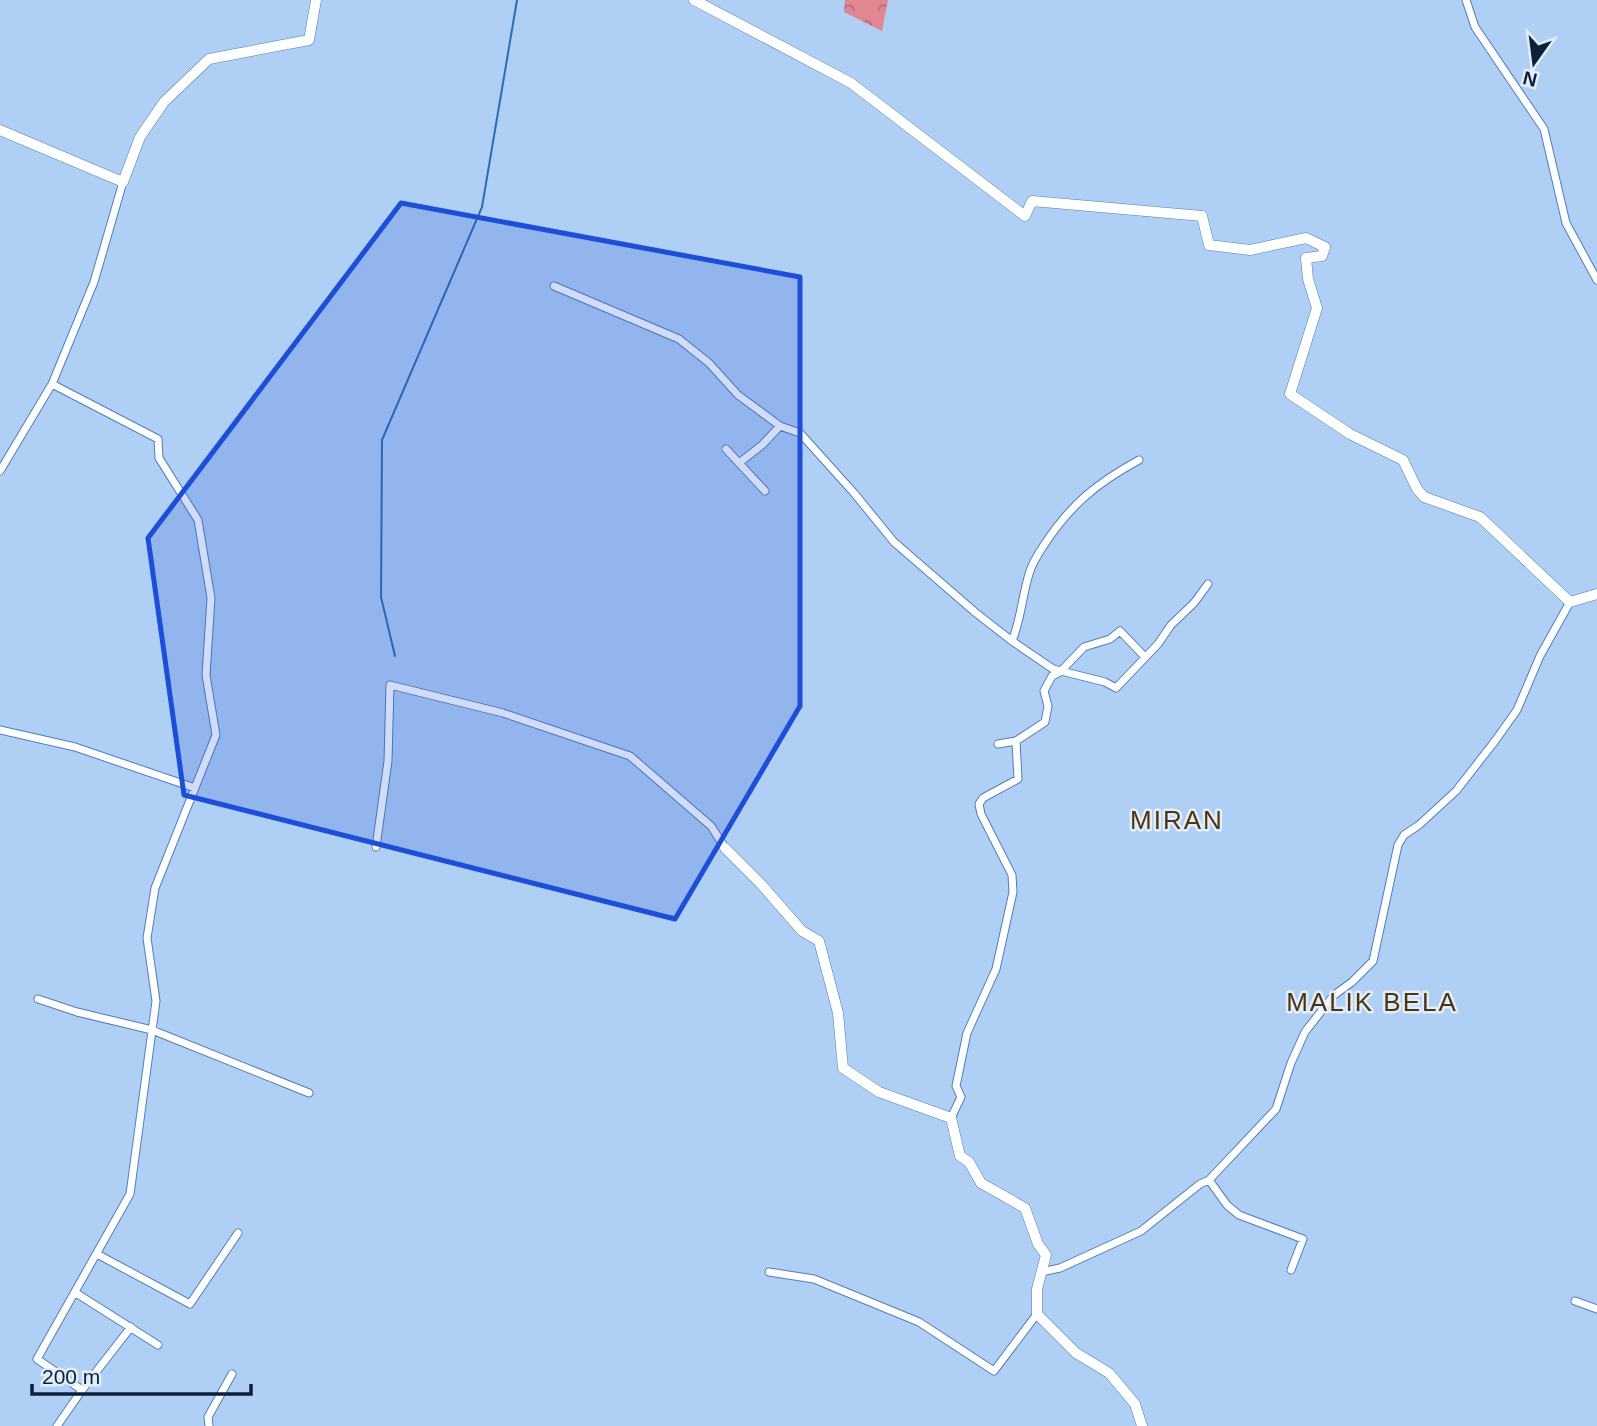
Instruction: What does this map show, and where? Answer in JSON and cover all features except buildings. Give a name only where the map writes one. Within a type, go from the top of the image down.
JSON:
[{"type":"street","points":[[0,471],[52,384],[93,282],[123,182],[140,137],[163,102],[209,59],[309,40],[316,0]]},
{"type":"street","points":[[694,0],[708,4],[851,83],[1025,216],[1032,201],[1202,216],[1209,245],[1250,250],[1307,238],[1325,247],[1322,256],[1306,258],[1308,279],[1317,308],[1290,394],[1350,434],[1403,460],[1424,497],[1480,517],[1570,602]]},
{"type":"street","points":[[1466,0],[1475,27],[1544,129],[1566,223],[1597,280]]},
{"type":"street","points":[[0,130],[123,182]]},
{"type":"street","points":[[554,286],[679,339],[709,363],[738,395],[780,426],[800,433],[894,542],[1012,642],[1060,672],[1105,682],[1116,688],[1208,584]]},
{"type":"street","points":[[52,384],[158,439],[159,458],[198,520],[211,598],[206,675],[216,735],[155,888],[147,938],[156,1001],[130,1194],[37,1359],[82,1390]]},
{"type":"street","points":[[739,463],[780,426]]},
{"type":"street","points":[[726,449],[765,491]]},
{"type":"street","points":[[1012,642],[1021,620],[1029,573],[1061,519],[1071,507],[1105,480],[1139,460]]},
{"type":"street","points":[[1041,1272],[1060,1268],[1141,1231],[1200,1184],[1209,1180],[1276,1109],[1304,1032],[1334,995],[1373,961],[1398,845],[1405,835],[1456,791],[1517,710],[1541,656],[1570,602],[1597,594]]},
{"type":"street","points":[[998,744],[1016,741],[1045,722],[1048,706],[1045,687],[1052,676],[1060,672],[1084,647],[1110,639],[1120,631],[1145,657]]},
{"type":"street","points":[[376,846],[388,761],[390,685],[503,713],[630,756],[711,826],[725,848],[802,931],[818,941],[838,1013],[843,1068],[879,1092],[951,1118]]},
{"type":"street","points":[[0,730],[75,747],[195,788]]},
{"type":"street","points":[[769,1272],[814,1279],[919,1322],[994,1371],[1038,1314],[1037,1289],[1046,1255],[1038,1244],[1025,1208],[981,1183],[969,1162],[960,1156],[951,1118],[961,1097],[956,1086],[967,1033],[996,969],[1013,892],[1012,875],[981,814],[979,804],[983,798],[1018,779],[1016,741]]},
{"type":"street","points":[[38,999],[77,1012],[152,1030],[309,1093]]},
{"type":"street","points":[[1209,1180],[1227,1205],[1239,1215],[1303,1239],[1291,1270]]},
{"type":"street","points":[[97,1254],[190,1304],[238,1233]]},
{"type":"street","points":[[76,1293],[158,1345]]},
{"type":"street","points":[[1576,1301],[1597,1309]]},
{"type":"street","points":[[1038,1314],[1076,1353],[1110,1373],[1135,1404],[1142,1426]]},
{"type":"street","points":[[57,1426],[131,1327]]},
{"type":"street","points":[[209,1426],[208,1417],[232,1374]]},
{"type":"highlighted area","points":[[401,203],[800,277],[800,706],[675,919],[184,795],[148,538]]},
{"type":"green space","points":[[845,0],[888,0],[882,31],[844,12]]},
{"type":"waterway","points":[[395,656],[381,597],[382,440],[482,207],[517,0]]},
{"type":"district","name":"MIRAN","points":[[1177,820]]},
{"type":"district","name":"MALIK BELA","points":[[1372,1002]]}]
